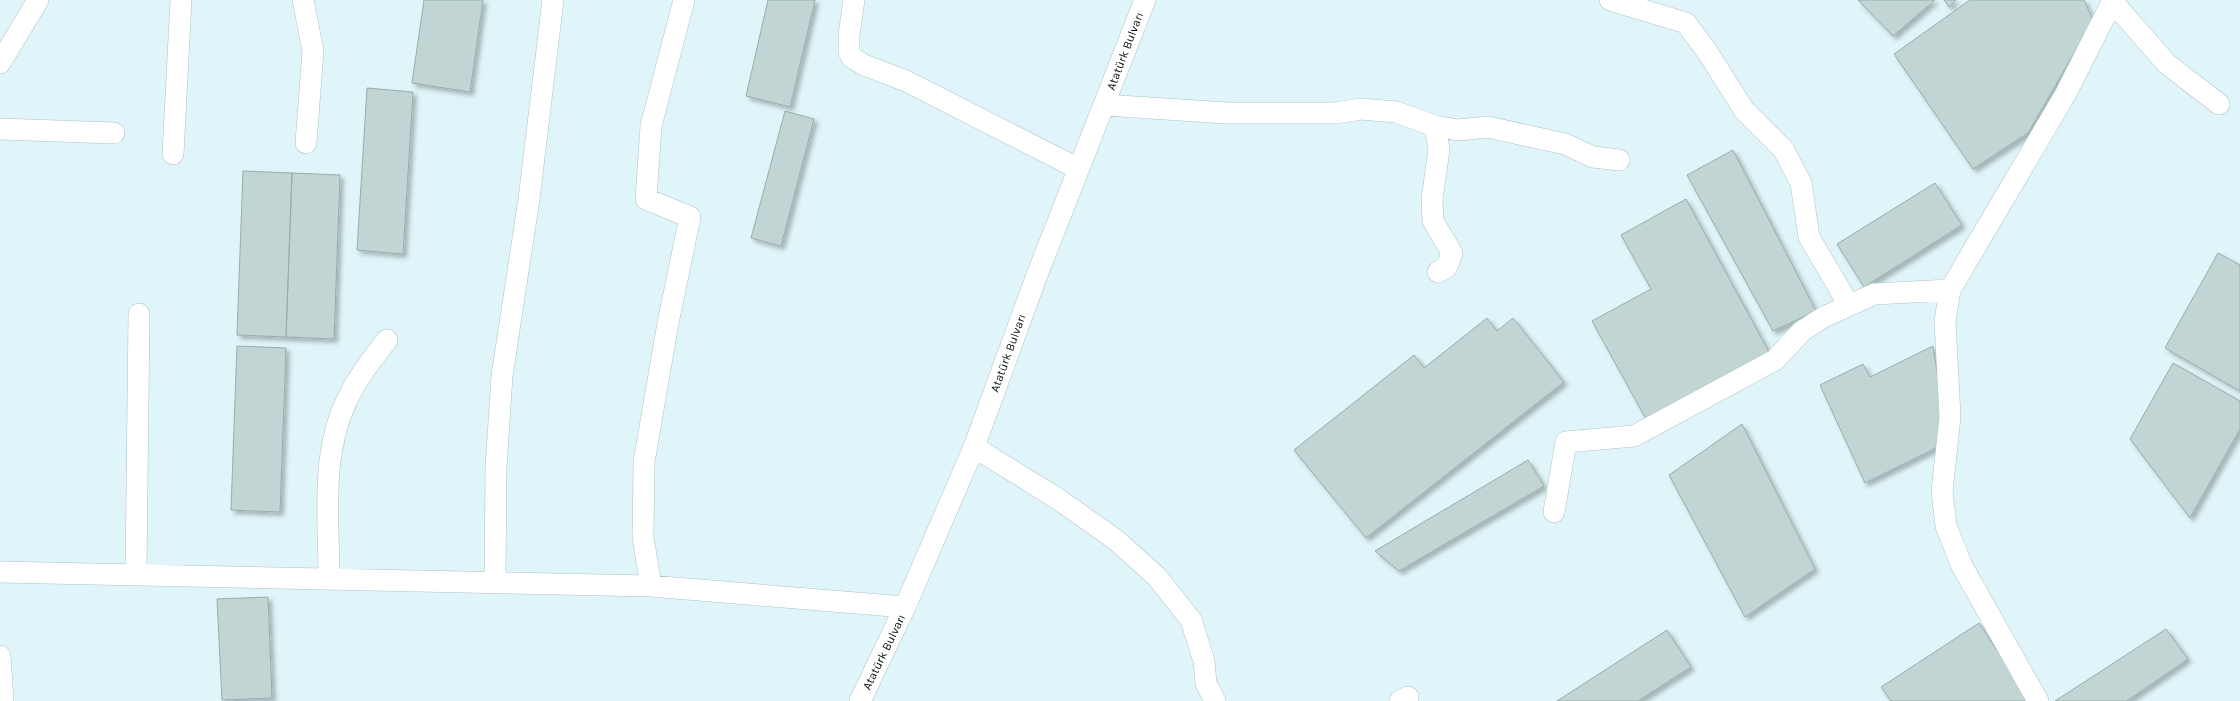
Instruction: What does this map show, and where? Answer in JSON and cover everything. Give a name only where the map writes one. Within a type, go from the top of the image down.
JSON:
[{"type":"street","points":[[0,63],[38,0]]},
{"type":"street","points":[[173,154],[181,0]]},
{"type":"street","points":[[302,0],[313,51],[306,143]]},
{"type":"street","points":[[495,582],[496,467],[502,376],[529,199],[553,0]]},
{"type":"street","points":[[651,586],[643,538],[644,462],[668,323],[690,217],[646,199],[651,126],[684,0]]},
{"type":"street","points":[[854,0],[849,35],[849,51],[852,58],[864,66],[906,81],[1079,168]]},
{"type":"street","name":"Atatürk Bulvarı","points":[[860,701],[905,608],[974,447],[1037,275],[1145,0]]},
{"type":"street","points":[[1610,0],[1686,23],[1708,53],[1744,110],[1783,149],[1801,183],[1809,237],[1849,305]]},
{"type":"street","points":[[2038,701],[1962,566],[1946,526],[1942,491],[1950,417],[1945,321],[1950,290],[2065,95],[2102,22],[2107,0]]},
{"type":"street","points":[[2107,0],[2167,64],[2219,104]]},
{"type":"street","points":[[1104,105],[1227,113],[1335,113],[1361,109],[1396,112],[1435,126],[1458,130],[1488,127],[1566,144],[1593,157],[1619,160]]},
{"type":"street","points":[[1435,126],[1439,150],[1432,199],[1433,221],[1452,253],[1447,267],[1438,272]]},
{"type":"street","points":[[0,129],[114,133]]},
{"type":"street","points":[[1554,512],[1566,442],[1634,436],[1775,360],[1802,331],[1849,305],[1874,294],[1950,290]]},
{"type":"street","points":[[136,574],[139,314]]},
{"type":"street","points":[[329,579],[329,468],[334,435],[348,398],[358,379],[387,340]]},
{"type":"street","points":[[974,447],[1058,499],[1116,540],[1157,577],[1191,620],[1204,661],[1206,683],[1215,701]]},
{"type":"street","points":[[0,572],[651,586],[905,608]]},
{"type":"street","points":[[0,656],[2,701]]},
{"type":"building","points":[[424,0],[483,0],[470,92],[412,83]]},
{"type":"building","points":[[768,0],[815,0],[790,107],[746,96]]},
{"type":"building","points":[[1858,0],[1935,0],[1893,36]]},
{"type":"building","points":[[1944,0],[1956,0],[1949,7]]},
{"type":"building","points":[[1970,0],[2084,0],[2093,20],[2028,133],[1973,169],[1894,54]]},
{"type":"building","points":[[367,88],[413,92],[403,254],[357,250]]},
{"type":"building","points":[[785,111],[814,119],[781,246],[751,238]]},
{"type":"building","points":[[1733,150],[1816,311],[1773,331],[1687,175]]},
{"type":"building","points":[[243,171],[292,173],[286,337],[237,335]]},
{"type":"building","points":[[292,173],[340,175],[334,339],[286,337]]},
{"type":"building","points":[[1935,183],[1962,225],[1864,287],[1837,244]]},
{"type":"building","points":[[1686,199],[1769,352],[1647,421],[1592,321],[1651,289],[1621,235]]},
{"type":"building","points":[[2218,253],[2240,265],[2240,391],[2165,348]]},
{"type":"building","points":[[1487,318],[1497,331],[1513,318],[1564,382],[1366,538],[1294,450],[1414,355],[1424,368]]},
{"type":"building","points":[[237,346],[286,348],[280,512],[231,510]]},
{"type":"building","points":[[1933,346],[1944,416],[1936,448],[1865,483],[1820,385],[1863,364],[1870,377]]},
{"type":"building","points":[[2173,363],[2240,401],[2240,429],[2190,518],[2130,439]]},
{"type":"building","points":[[1742,424],[1815,569],[1745,617],[1669,475]]},
{"type":"building","points":[[1528,460],[1544,486],[1399,571],[1375,551]]},
{"type":"building","points":[[268,597],[272,698],[222,700],[217,599]]},
{"type":"building","points":[[1979,623],[2030,701],[1891,701],[1881,687]]},
{"type":"building","points":[[2166,629],[2188,659],[2127,701],[2055,701]]},
{"type":"building","points":[[1667,630],[1691,667],[1638,701],[1557,701]]}]
